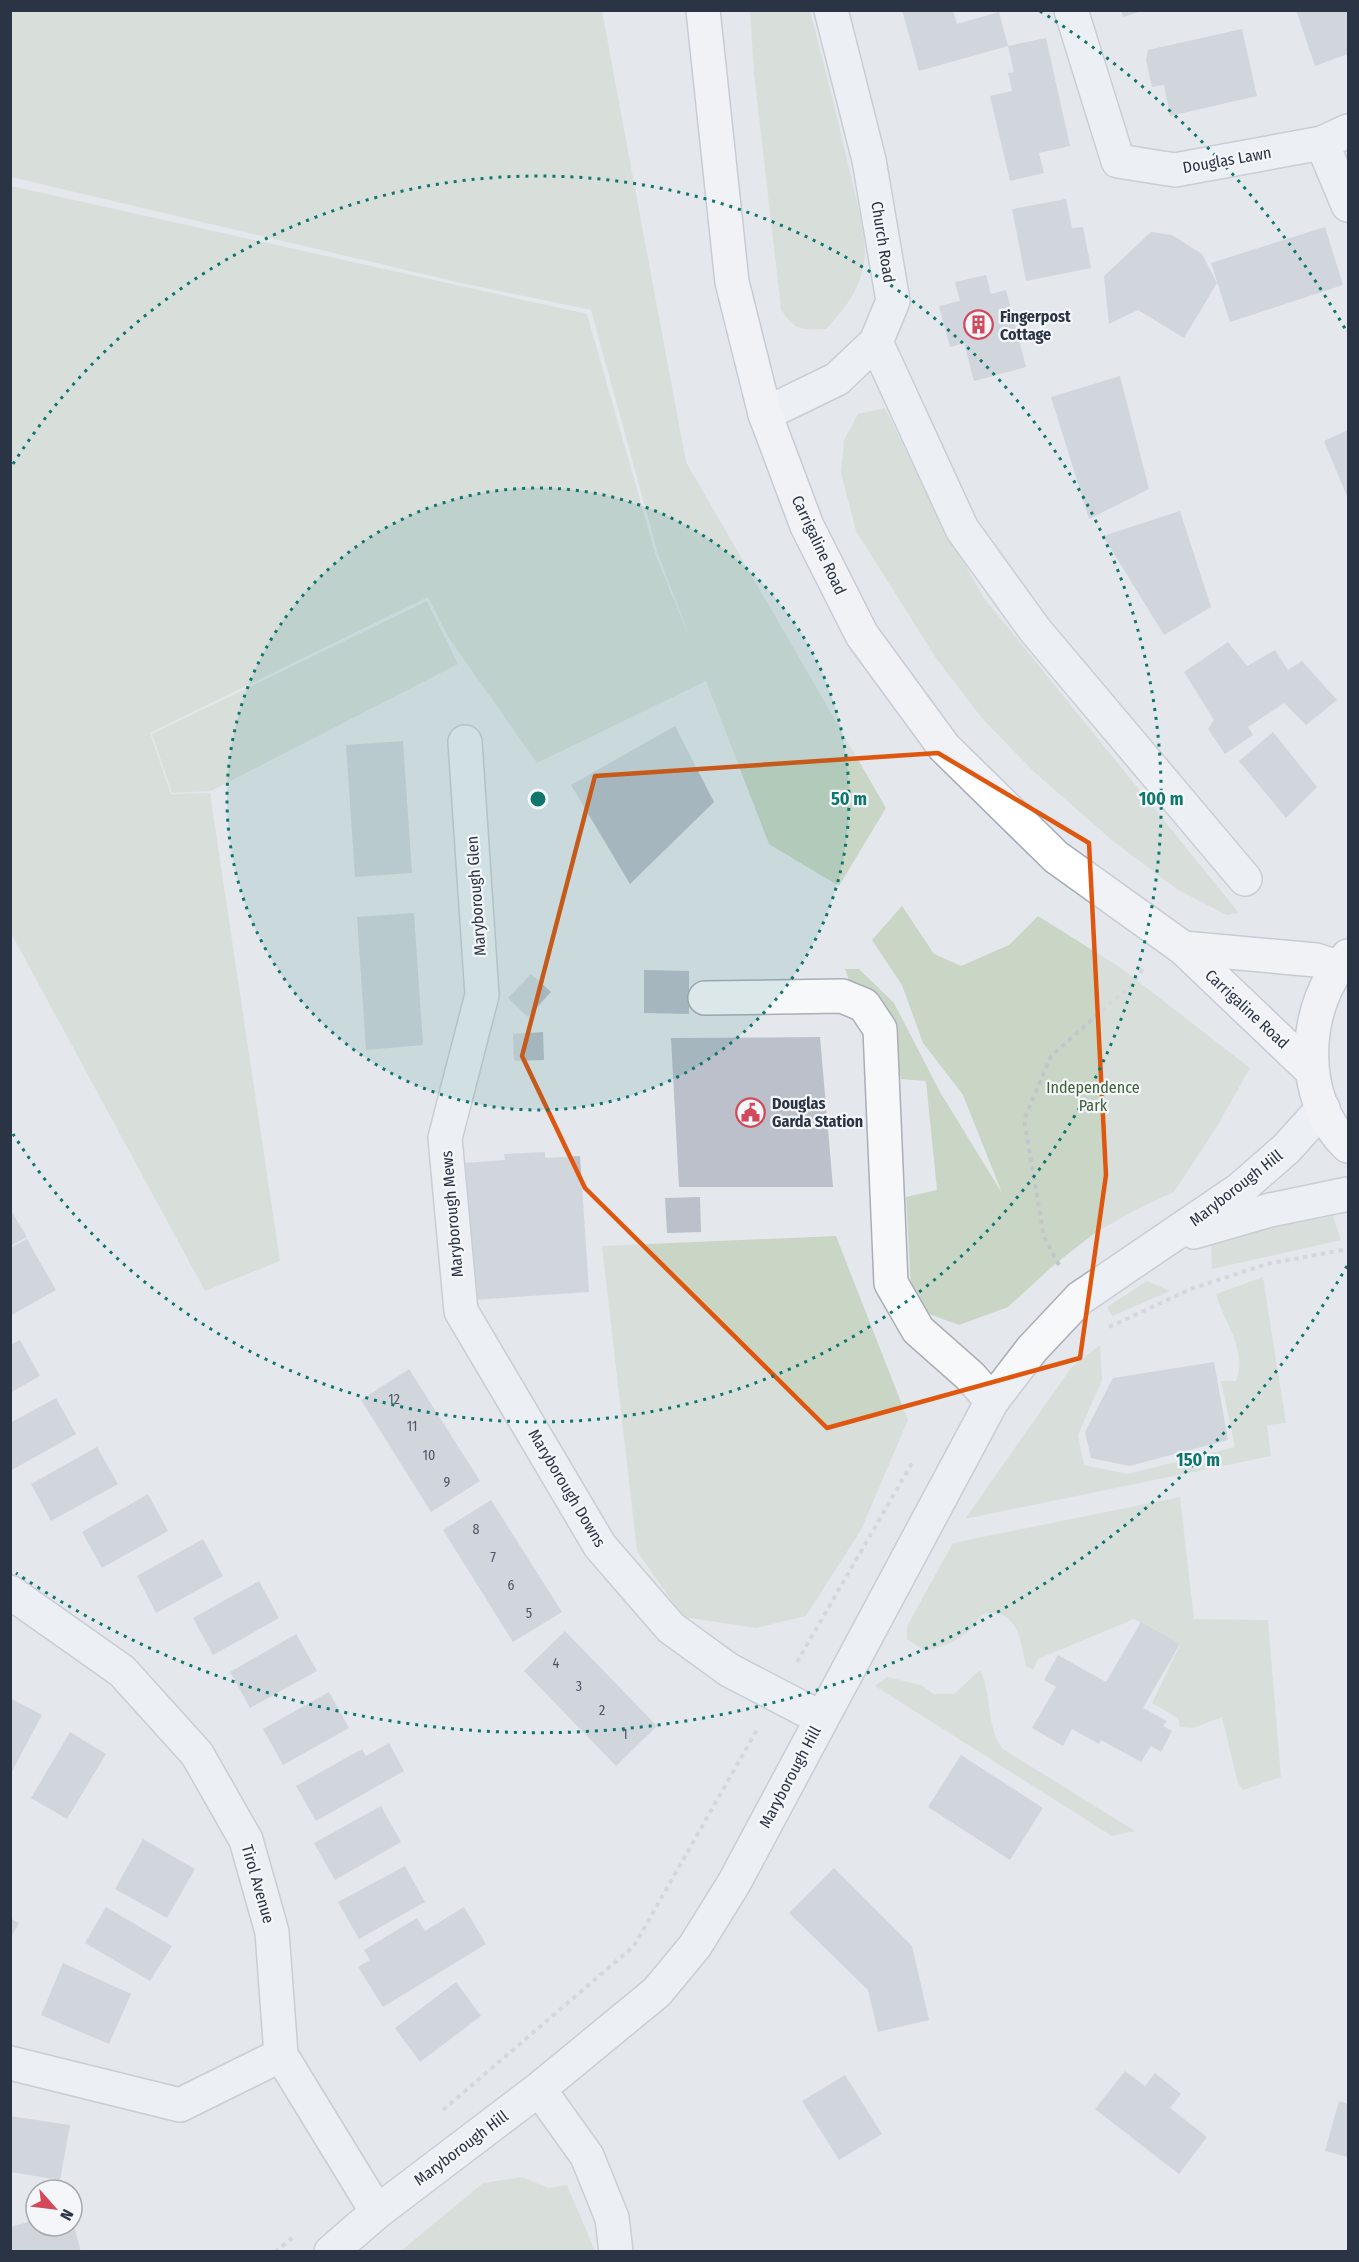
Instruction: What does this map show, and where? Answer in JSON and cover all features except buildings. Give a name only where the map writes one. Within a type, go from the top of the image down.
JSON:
[{"type":"main road","name":"Carrigaline Road","points":[[703,10],[732,282],[765,414],[807,526],[862,635],[944,747],[1056,857],[1174,942],[1311,1070]]},
{"type":"main road","name":"Carrigaline Road","points":[[1174,942],[1343,962]]},
{"type":"main road","points":[[1343,962],[1320,999],[1311,1034],[1311,1070],[1323,1108],[1348,1146]]},
{"type":"street","name":"Church Road","points":[[765,414],[837,379],[876,342],[893,302],[886,248],[869,160],[831,10]]},
{"type":"street","name":"Douglas Lawn","points":[[1071,10],[1118,161],[1174,170],[1335,137]]},
{"type":"street","points":[[1335,137],[1348,205]]},
{"type":"street","points":[[876,342],[962,529],[1035,630],[1245,879]]},
{"type":"street","name":"Maryborough Glen","points":[[465,742],[482,995],[468,1049]]},
{"type":"street","points":[[705,998],[842,996],[864,1005],[880,1029],[891,1283],[918,1330],[970,1376],[992,1401]]},
{"type":"street","name":"Maryborough Mews","points":[[461,1311],[445,1138],[468,1049]]},
{"type":"street","name":"Maryborough Hill","points":[[331,2252],[377,2212],[539,2089],[657,1992],[696,1946],[734,1883],[992,1401],[1032,1348],[1080,1298],[1239,1190],[1286,1149],[1323,1108]]},
{"type":"street","name":"Maryborough Hill","points":[[1170,1239],[1270,1210],[1348,1194]]},
{"type":"street","name":"Maryborough Downs","points":[[461,1311],[600,1546],[671,1629],[729,1670],[821,1718]]},
{"type":"street","name":"Tirol Avenue","points":[[10,1592],[122,1671],[197,1754],[246,1840],[269,1922],[281,2055],[377,2212]]},
{"type":"street","points":[[10,2063],[180,2105],[281,2055]]},
{"type":"street","points":[[539,2089],[586,2156],[612,2218],[616,2252]]},
{"type":"path","points":[[1174,942],[1131,985],[1051,1056],[1024,1120],[1044,1237],[1080,1298],[1103,1330],[1193,1288],[1267,1264],[1348,1248]]},
{"type":"highlighted area","points":[[938,753],[1089,843],[1106,1175],[1080,1358],[827,1428],[585,1188],[522,1056],[595,776]]},
{"type":"green space","points":[[11,10],[602,11],[686,462],[886,808],[839,886],[769,844],[706,681],[537,763],[448,637],[428,597],[150,733],[171,794],[210,793],[280,1261],[205,1291],[11,933],[11,186],[587,314],[656,556],[691,641],[658,554],[591,310],[461,283],[11,177]]},
{"type":"green space","points":[[750,11],[810,11],[842,138],[861,222],[865,253],[862,272],[855,290],[826,329],[799,328],[790,322],[781,309],[754,73]]},
{"type":"green space","points":[[885,408],[941,522],[984,598],[1239,913],[1227,915],[1178,890],[1114,842],[1033,771],[981,717],[936,658],[856,531],[841,473],[844,440],[858,414]]},
{"type":"green space","points":[[427,601],[458,664],[211,791],[172,793],[152,734]]},
{"type":"green space","name":"Independence Park","points":[[902,906],[934,954],[961,966],[1009,945],[1038,916],[1121,968],[1250,1068],[1216,1128],[1174,1192],[1137,1209],[1095,1233],[1055,1264],[1008,1307],[959,1325],[921,1311],[911,1287],[906,1197],[937,1190],[926,1081],[901,1079],[880,1004],[849,980],[845,969],[859,969],[894,1003],[940,1092],[1002,1193],[963,1095],[923,1043],[902,985],[872,940]]},
{"type":"green space","points":[[1333,1216],[1341,1240],[1212,1269],[1211,1243],[1245,1232]]},
{"type":"green space","points":[[836,1236],[908,1420],[861,1530],[806,1616],[756,1628],[683,1617],[637,1551],[602,1246]]},
{"type":"green space","points":[[1263,1277],[1286,1423],[1267,1425],[1271,1456],[965,1519],[1071,1368],[1100,1345],[1102,1380],[1078,1435],[1084,1465],[1128,1474],[1235,1447],[1221,1381],[1236,1381],[1239,1358],[1234,1337],[1216,1294]]},
{"type":"green space","points":[[1147,1281],[1170,1291],[1112,1316],[1107,1307]]},
{"type":"green space","points":[[1180,1497],[1194,1619],[1268,1620],[1281,1777],[1243,1790],[1238,1783],[1222,1717],[1193,1728],[1180,1727],[1178,1718],[1152,1703],[1180,1645],[1134,1619],[1038,1659],[1033,1670],[1026,1666],[1015,1627],[1003,1615],[982,1614],[972,1628],[950,1643],[934,1649],[925,1651],[907,1639],[907,1626],[953,1543]]},
{"type":"green space","points":[[980,1670],[987,1690],[991,1720],[997,1740],[1003,1749],[1135,1831],[1112,1836],[875,1686],[887,1677],[921,1685],[934,1694],[954,1694]]},
{"type":"green space","points":[[522,2177],[548,2188],[567,2185],[595,2251],[401,2251],[483,2183]]},
{"type":"place","name":"Fingerpost Cottage","points":[[979,325]]},
{"type":"place","name":"Douglas Garda Station","points":[[751,1112]]}]
